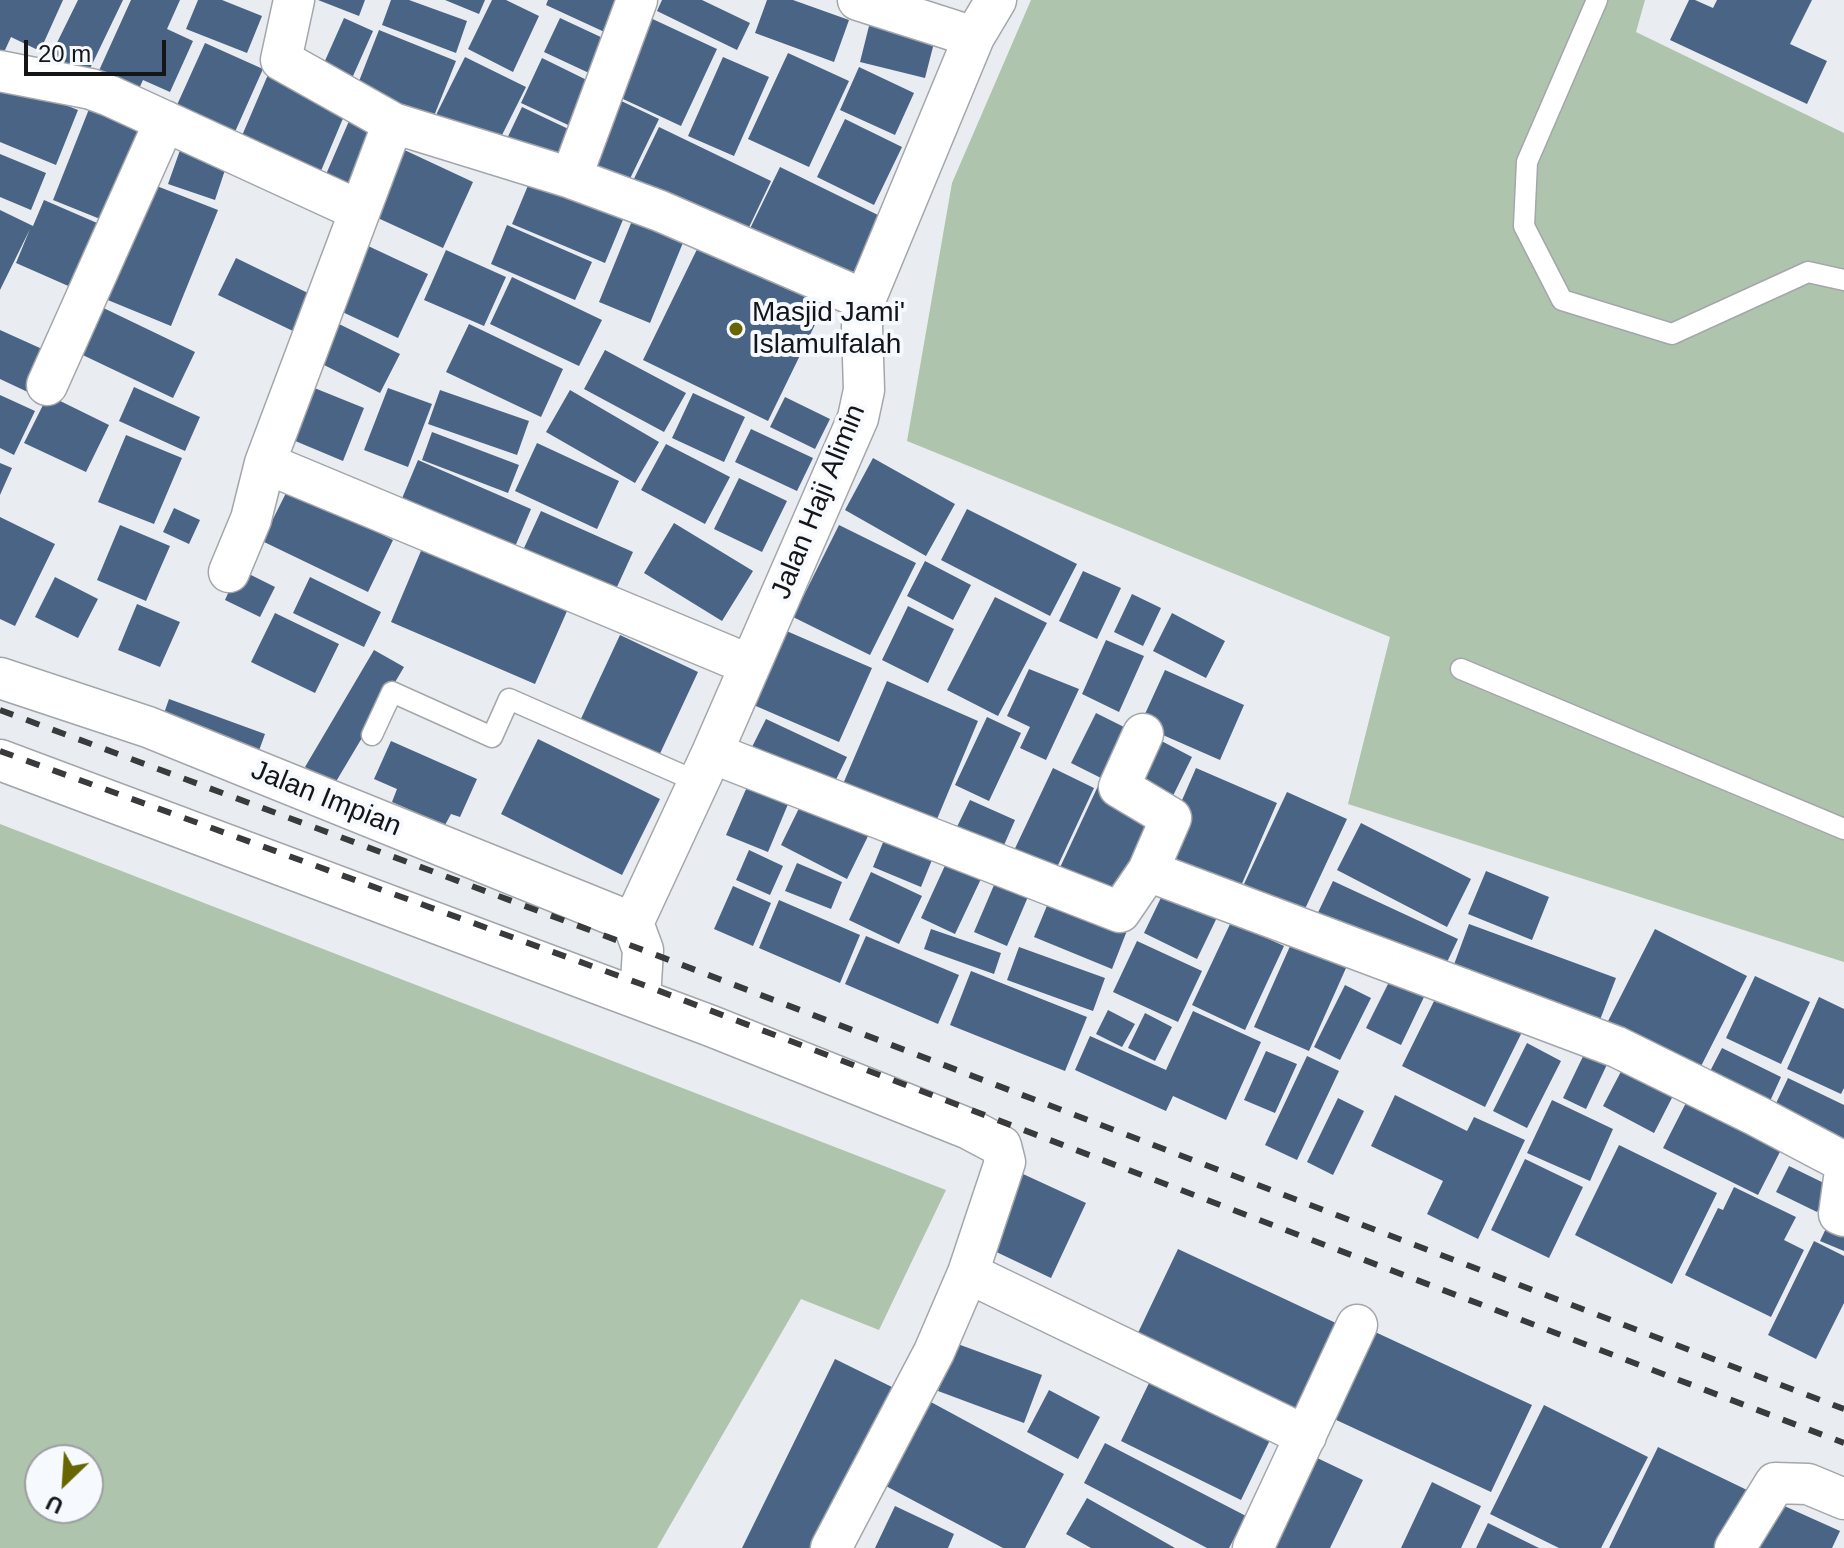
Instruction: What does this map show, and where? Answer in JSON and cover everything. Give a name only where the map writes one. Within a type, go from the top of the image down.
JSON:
[{"type":"street","points":[[294,0],[281,60],[393,123],[571,178],[660,211],[865,300]]},
{"type":"street","points":[[571,178],[637,0]]},
{"type":"street","points":[[858,0],[974,37]]},
{"type":"street","name":"Jalan Haji Alimin","points":[[637,916],[858,418],[864,390],[862,326],[865,300],[974,37],[996,0]]},
{"type":"street","points":[[0,71],[91,89],[360,211]]},
{"type":"street","points":[[47,385],[165,121]]},
{"type":"street","points":[[229,572],[251,519],[265,463],[393,123]]},
{"type":"street","points":[[265,463],[750,665]]},
{"type":"street","name":"Jalan Impian","points":[[0,678],[148,727],[637,916]]},
{"type":"street","points":[[705,768],[1120,912],[1148,871],[1171,818],[1119,787],[1143,734]]},
{"type":"street","points":[[0,760],[640,998],[969,1129],[1001,1146],[1005,1162],[1003,1173],[968,1273],[934,1352],[831,1548]]},
{"type":"street","points":[[1148,871],[1617,1047],[1844,1162]]},
{"type":"street","points":[[637,916],[643,950],[640,998]]},
{"type":"street","points":[[1844,1178],[1839,1214],[1844,1216]]},
{"type":"street","points":[[968,1273],[1306,1436]]},
{"type":"street","points":[[1253,1548],[1357,1325]]},
{"type":"street","points":[[1735,1548],[1775,1483],[1808,1484],[1844,1499]]},
{"type":"lane","points":[[1597,0],[1527,162],[1524,226],[1562,300],[1672,334],[1808,272],[1844,280]]},
{"type":"lane","points":[[1461,669],[1844,829]]},
{"type":"lane","points":[[372,735],[392,692],[492,737],[509,699],[705,768]]},
{"type":"green space","points":[[1031,0],[1645,0],[1636,32],[1844,133],[1844,962],[1348,804],[1390,637],[907,441],[952,183]]},
{"type":"green space","points":[[0,824],[946,1190],[879,1330],[801,1299],[657,1548],[0,1548]]},
{"type":"building","points":[[0,0],[63,0],[40,51],[11,37],[0,61]]},
{"type":"building","points":[[78,0],[123,0],[85,79],[48,61]]},
{"type":"building","points":[[131,0],[180,0],[167,29],[193,41],[170,92],[143,80],[137,93],[97,75]]},
{"type":"building","points":[[198,0],[222,0],[262,16],[247,53],[186,29]]},
{"type":"building","points":[[318,0],[365,0],[359,16]]},
{"type":"building","points":[[391,0],[409,0],[467,21],[456,53],[382,25]]},
{"type":"building","points":[[445,0],[485,0],[479,14]]},
{"type":"building","points":[[492,0],[506,0],[539,16],[513,72],[468,49]]},
{"type":"building","points":[[548,0],[627,0],[611,35],[546,5]]},
{"type":"building","points":[[662,0],[702,0],[750,23],[737,50],[657,11]]},
{"type":"building","points":[[767,0],[793,0],[849,20],[834,62],[755,33]]},
{"type":"building","points":[[1689,0],[1713,8],[1717,0],[1812,0],[1790,44],[1827,61],[1807,104],[1670,40]]},
{"type":"building","points":[[644,15],[717,49],[681,126],[608,92]]},
{"type":"building","points":[[344,18],[373,31],[349,85],[320,72]]},
{"type":"building","points":[[560,18],[605,39],[589,73],[544,52]]},
{"type":"building","points":[[871,18],[936,35],[925,78],[860,62]]},
{"type":"building","points":[[379,30],[456,61],[430,126],[354,94]]},
{"type":"building","points":[[205,43],[263,69],[230,143],[172,116]]},
{"type":"building","points":[[788,53],[849,81],[809,167],[748,139]]},
{"type":"building","points":[[465,57],[526,87],[494,151],[433,121]]},
{"type":"building","points":[[723,57],[769,77],[734,156],[688,136]]},
{"type":"building","points":[[542,58],[601,87],[581,131],[521,103]]},
{"type":"building","points":[[859,67],[914,93],[895,135],[840,110]]},
{"type":"building","points":[[270,70],[349,104],[318,178],[238,145]]},
{"type":"building","points":[[0,79],[78,110],[56,165],[0,142]]},
{"type":"building","points":[[615,98],[659,119],[622,195],[578,175]]},
{"type":"building","points":[[91,104],[149,127],[110,223],[53,200]]},
{"type":"building","points":[[522,107],[579,134],[559,175],[503,147]]},
{"type":"building","points":[[845,119],[902,147],[874,205],[817,177]]},
{"type":"building","points":[[349,121],[384,136],[355,201],[321,186]]},
{"type":"building","points":[[659,127],[771,181],[742,242],[630,187]]},
{"type":"building","points":[[184,139],[230,155],[215,200],[168,184]]},
{"type":"building","points":[[398,147],[473,182],[443,248],[367,213]]},
{"type":"building","points":[[0,154],[46,173],[31,210],[0,197]]},
{"type":"building","points":[[780,167],[880,216],[845,290],[744,241]]},
{"type":"building","points":[[534,171],[627,210],[605,263],[512,224]]},
{"type":"building","points":[[144,181],[218,210],[171,326],[98,296]]},
{"type":"building","points":[[44,200],[111,229],[82,292],[16,263],[30,229],[0,290],[0,210],[33,226]]},
{"type":"building","points":[[636,211],[687,233],[650,323],[599,302]]},
{"type":"building","points":[[507,225],[592,262],[575,300],[491,264]]},
{"type":"building","name":"Masjid Jami' Islamulfalah","points":[[703,237],[828,298],[768,421],[643,360]]},
{"type":"building","points":[[366,245],[428,274],[398,338],[336,309]]},
{"type":"building","points":[[446,250],[506,277],[484,326],[424,300]]},
{"type":"building","points":[[236,258],[312,295],[295,332],[218,295]]},
{"type":"building","points":[[512,277],[602,320],[579,366],[490,324]]},
{"type":"building","points":[[91,302],[195,352],[173,398],[68,348]]},
{"type":"building","points":[[335,322],[400,354],[380,393],[316,361]]},
{"type":"building","points":[[469,324],[563,369],[541,417],[446,372]]},
{"type":"building","points":[[0,330],[51,353],[32,394],[0,379]]},
{"type":"building","points":[[605,350],[686,393],[664,432],[584,389]]},
{"type":"building","points":[[302,383],[364,408],[343,461],[281,435]]},
{"type":"building","points":[[134,387],[200,417],[185,451],[119,421]]},
{"type":"building","points":[[388,388],[432,404],[408,467],[364,450]]},
{"type":"building","points":[[440,390],[529,421],[517,455],[428,424]]},
{"type":"building","points":[[570,390],[659,442],[635,483],[546,432]]},
{"type":"building","points":[[693,393],[745,417],[724,462],[672,438]]},
{"type":"building","points":[[0,395],[35,411],[14,455],[0,448]]},
{"type":"building","points":[[48,395],[109,425],[86,472],[24,443]]},
{"type":"building","points":[[785,397],[830,419],[815,449],[770,427]]},
{"type":"building","points":[[751,429],[813,458],[797,491],[735,462]]},
{"type":"building","points":[[432,432],[519,465],[508,493],[422,460]]},
{"type":"building","points":[[126,435],[182,458],[154,524],[98,502]]},
{"type":"building","points":[[537,443],[619,481],[597,529],[515,491]]},
{"type":"building","points":[[666,444],[730,477],[705,524],[641,490]]},
{"type":"building","points":[[873,458],[955,504],[926,556],[845,510]]},
{"type":"building","points":[[418,460],[531,509],[511,556],[398,508]]},
{"type":"building","points":[[0,463],[12,468],[0,495]]},
{"type":"building","points":[[739,478],[787,501],[762,552],[714,529]]},
{"type":"building","points":[[288,489],[393,540],[368,592],[262,541]]},
{"type":"building","points":[[174,508],[200,520],[189,544],[163,532]]},
{"type":"building","points":[[967,509],[1077,564],[1050,616],[941,560]]},
{"type":"building","points":[[541,511],[633,552],[611,600],[519,559]]},
{"type":"building","points":[[0,517],[55,544],[15,626],[0,619]]},
{"type":"building","points":[[674,523],[753,571],[722,621],[644,573]]},
{"type":"building","points":[[120,525],[170,546],[146,601],[97,580]]},
{"type":"building","points":[[839,525],[916,563],[870,655],[793,617]]},
{"type":"building","points":[[426,539],[571,602],[535,684],[391,622]]},
{"type":"building","points":[[925,561],[971,585],[953,620],[907,596]]},
{"type":"building","points":[[239,569],[275,587],[260,617],[225,600]]},
{"type":"building","points":[[1083,571],[1121,588],[1097,639],[1059,621]]},
{"type":"building","points":[[55,577],[98,599],[78,638],[35,617]]},
{"type":"building","points":[[310,577],[381,612],[364,647],[293,613]]},
{"type":"building","points":[[1132,594],[1161,608],[1143,646],[1114,632]]},
{"type":"building","points":[[995,597],[1047,623],[998,716],[947,690]]},
{"type":"building","points":[[137,604],[180,622],[160,667],[118,650]]},
{"type":"building","points":[[908,606],[954,629],[928,683],[882,660]]},
{"type":"building","points":[[275,613],[339,644],[315,693],[251,662]]},
{"type":"building","points":[[1172,613],[1225,641],[1206,678],[1153,651]]},
{"type":"building","points":[[775,626],[872,668],[839,742],[742,700]]},
{"type":"building","points":[[620,635],[698,672],[657,760],[579,723]]},
{"type":"building","points":[[1106,640],[1144,656],[1119,712],[1082,694]]},
{"type":"building","points":[[374,650],[404,667],[334,785],[305,767]]},
{"type":"building","points":[[1029,669],[1079,689],[1046,760],[1020,748],[1030,727],[1007,716]]},
{"type":"building","points":[[1165,670],[1244,705],[1220,760],[1140,725]]},
{"type":"building","points":[[887,681],[978,721],[932,831],[840,791]]},
{"type":"building","points":[[169,699],[265,734],[257,756],[161,722]]},
{"type":"building","points":[[1096,713],[1140,735],[1115,785],[1071,763]]},
{"type":"building","points":[[987,717],[1021,733],[989,801],[955,785]]},
{"type":"building","points":[[766,719],[847,757],[829,794],[748,755]]},
{"type":"building","points":[[1150,735],[1192,757],[1168,806],[1125,785]]},
{"type":"building","points":[[538,739],[660,799],[622,875],[501,814]]},
{"type":"building","points":[[391,741],[477,779],[460,817],[451,814],[445,825],[392,802],[397,789],[374,779]]},
{"type":"building","points":[[1053,768],[1094,788],[1052,878],[1010,859]]},
{"type":"building","points":[[1196,768],[1277,803],[1237,895],[1156,860]]},
{"type":"building","points":[[750,780],[791,797],[768,852],[726,835]]},
{"type":"building","points":[[1098,786],[1164,817],[1123,905],[1057,874]]},
{"type":"building","points":[[1287,792],[1347,819],[1304,911],[1244,884]]},
{"type":"building","points":[[804,798],[870,832],[847,879],[781,845]]},
{"type":"building","points":[[970,800],[1015,820],[1001,852],[955,831]]},
{"type":"building","points":[[1361,823],[1471,879],[1447,927],[1337,870]]},
{"type":"building","points":[[886,835],[934,855],[921,887],[873,867]]},
{"type":"building","points":[[953,848],[988,864],[955,934],[921,918]]},
{"type":"building","points":[[749,850],[783,866],[770,895],[736,880]]},
{"type":"building","points":[[797,863],[842,882],[831,909],[785,891]]},
{"type":"building","points":[[1000,871],[1033,885],[1007,946],[974,932]]},
{"type":"building","points":[[1486,871],[1549,897],[1532,940],[1468,914]]},
{"type":"building","points":[[871,872],[922,896],[899,944],[849,920]]},
{"type":"building","points":[[1170,879],[1223,905],[1197,959],[1144,933]]},
{"type":"building","points":[[1333,881],[1458,939],[1439,979],[1314,921]]},
{"type":"building","points":[[733,886],[771,903],[753,946],[714,929]]},
{"type":"building","points":[[1051,896],[1128,928],[1112,969],[1034,937]]},
{"type":"building","points":[[779,900],[860,935],[840,983],[759,948]]},
{"type":"building","points":[[1231,922],[1284,946],[1245,1030],[1192,1005]]},
{"type":"building","points":[[1469,924],[1616,978],[1595,1033],[1449,978]]},
{"type":"building","points":[[931,929],[1001,953],[994,974],[924,949]]},
{"type":"building","points":[[1655,929],[1747,976],[1697,1074],[1605,1027]]},
{"type":"building","points":[[866,936],[959,975],[938,1024],[845,984]]},
{"type":"building","points":[[1137,941],[1202,971],[1178,1022],[1113,992]]},
{"type":"building","points":[[1291,944],[1346,968],[1309,1051],[1254,1027]]},
{"type":"building","points":[[1019,947],[1105,978],[1093,1011],[1007,980]]},
{"type":"building","points":[[971,971],[1087,1017],[1065,1071],[950,1025]]},
{"type":"building","points":[[1755,976],[1810,1002],[1781,1064],[1726,1038]]},
{"type":"building","points":[[1390,980],[1424,997],[1401,1045],[1366,1028]]},
{"type":"building","points":[[1345,985],[1371,998],[1340,1060],[1314,1047]]},
{"type":"building","points":[[1439,991],[1522,1032],[1485,1107],[1402,1066]]},
{"type":"building","points":[[1819,997],[1844,1009],[1844,1088],[1841,1094],[1787,1069]]},
{"type":"building","points":[[1108,1010],[1135,1024],[1122,1047],[1096,1034]]},
{"type":"building","points":[[1193,1011],[1261,1042],[1226,1120],[1173,1096],[1166,1111],[1075,1070],[1090,1036],[1166,1070]]},
{"type":"building","points":[[1145,1013],[1172,1027],[1155,1061],[1128,1048]]},
{"type":"building","points":[[1527,1043],[1561,1061],[1527,1128],[1493,1111]]},
{"type":"building","points":[[1588,1046],[1611,1056],[1586,1109],[1563,1098]]},
{"type":"building","points":[[1722,1048],[1781,1077],[1766,1110],[1705,1081]]},
{"type":"building","points":[[1266,1051],[1297,1064],[1275,1113],[1244,1100]]},
{"type":"building","points":[[1307,1056],[1339,1071],[1297,1160],[1265,1145]]},
{"type":"building","points":[[1628,1058],[1679,1084],[1654,1133],[1603,1106]]},
{"type":"building","points":[[1788,1078],[1844,1105],[1844,1148],[1771,1114]]},
{"type":"building","points":[[1691,1093],[1786,1140],[1758,1195],[1663,1148]]},
{"type":"building","points":[[1395,1095],[1467,1131],[1474,1117],[1525,1140],[1478,1239],[1427,1214],[1443,1181],[1371,1146]]},
{"type":"building","points":[[1338,1098],[1364,1111],[1333,1175],[1307,1162]]},
{"type":"building","points":[[1552,1100],[1613,1129],[1590,1181],[1527,1153]]},
{"type":"building","points":[[1619,1145],[1717,1193],[1672,1284],[1575,1235]]},
{"type":"building","points":[[1525,1159],[1583,1187],[1549,1258],[1491,1230]]},
{"type":"building","points":[[1789,1166],[1830,1186],[1817,1212],[1776,1192]]},
{"type":"building","points":[[1023,1174],[1086,1203],[1051,1278],[988,1248]]},
{"type":"building","points":[[1734,1187],[1796,1217],[1784,1240],[1804,1250],[1771,1317],[1685,1275],[1718,1208],[1723,1210]]},
{"type":"building","points":[[1831,1218],[1844,1224],[1844,1251],[1820,1241]]},
{"type":"building","points":[[1814,1241],[1844,1256],[1844,1303],[1816,1359],[1768,1335]]},
{"type":"building","points":[[1178,1249],[1338,1324],[1297,1412],[1136,1337]]},
{"type":"building","points":[[1373,1331],[1532,1405],[1491,1492],[1332,1418]]},
{"type":"building","points":[[955,1343],[1042,1375],[1024,1423],[938,1391]]},
{"type":"building","points":[[835,1359],[896,1389],[818,1548],[742,1548]]},
{"type":"building","points":[[1150,1381],[1270,1440],[1241,1500],[1121,1441]]},
{"type":"building","points":[[1049,1390],[1100,1417],[1078,1459],[1027,1432]]},
{"type":"building","points":[[929,1401],[1064,1474],[1025,1548],[1003,1548],[884,1485]]},
{"type":"building","points":[[1544,1405],[1648,1457],[1601,1548],[1559,1548],[1490,1514]]},
{"type":"building","points":[[1105,1443],[1246,1516],[1229,1548],[1207,1548],[1084,1483]]},
{"type":"building","points":[[1658,1447],[1747,1490],[1719,1548],[1609,1548]]},
{"type":"building","points":[[1311,1455],[1363,1480],[1330,1548],[1266,1548]]},
{"type":"building","points":[[1432,1482],[1481,1506],[1461,1548],[1401,1548]]},
{"type":"building","points":[[1087,1498],[1175,1548],[1091,1548],[1066,1534]]},
{"type":"building","points":[[1771,1500],[1840,1531],[1832,1548],[1749,1548]]},
{"type":"building","points":[[895,1506],[954,1534],[948,1548],[875,1548]]},
{"type":"building","points":[[1488,1523],[1539,1548],[1476,1548]]},
{"type":"railway","points":[[0,710],[643,950],[1844,1409]]},
{"type":"railway","points":[[0,751],[641,984],[1844,1443]]},
{"type":"place","name":"Masjid Jami' Islamulfalah","points":[[736,329]]}]
